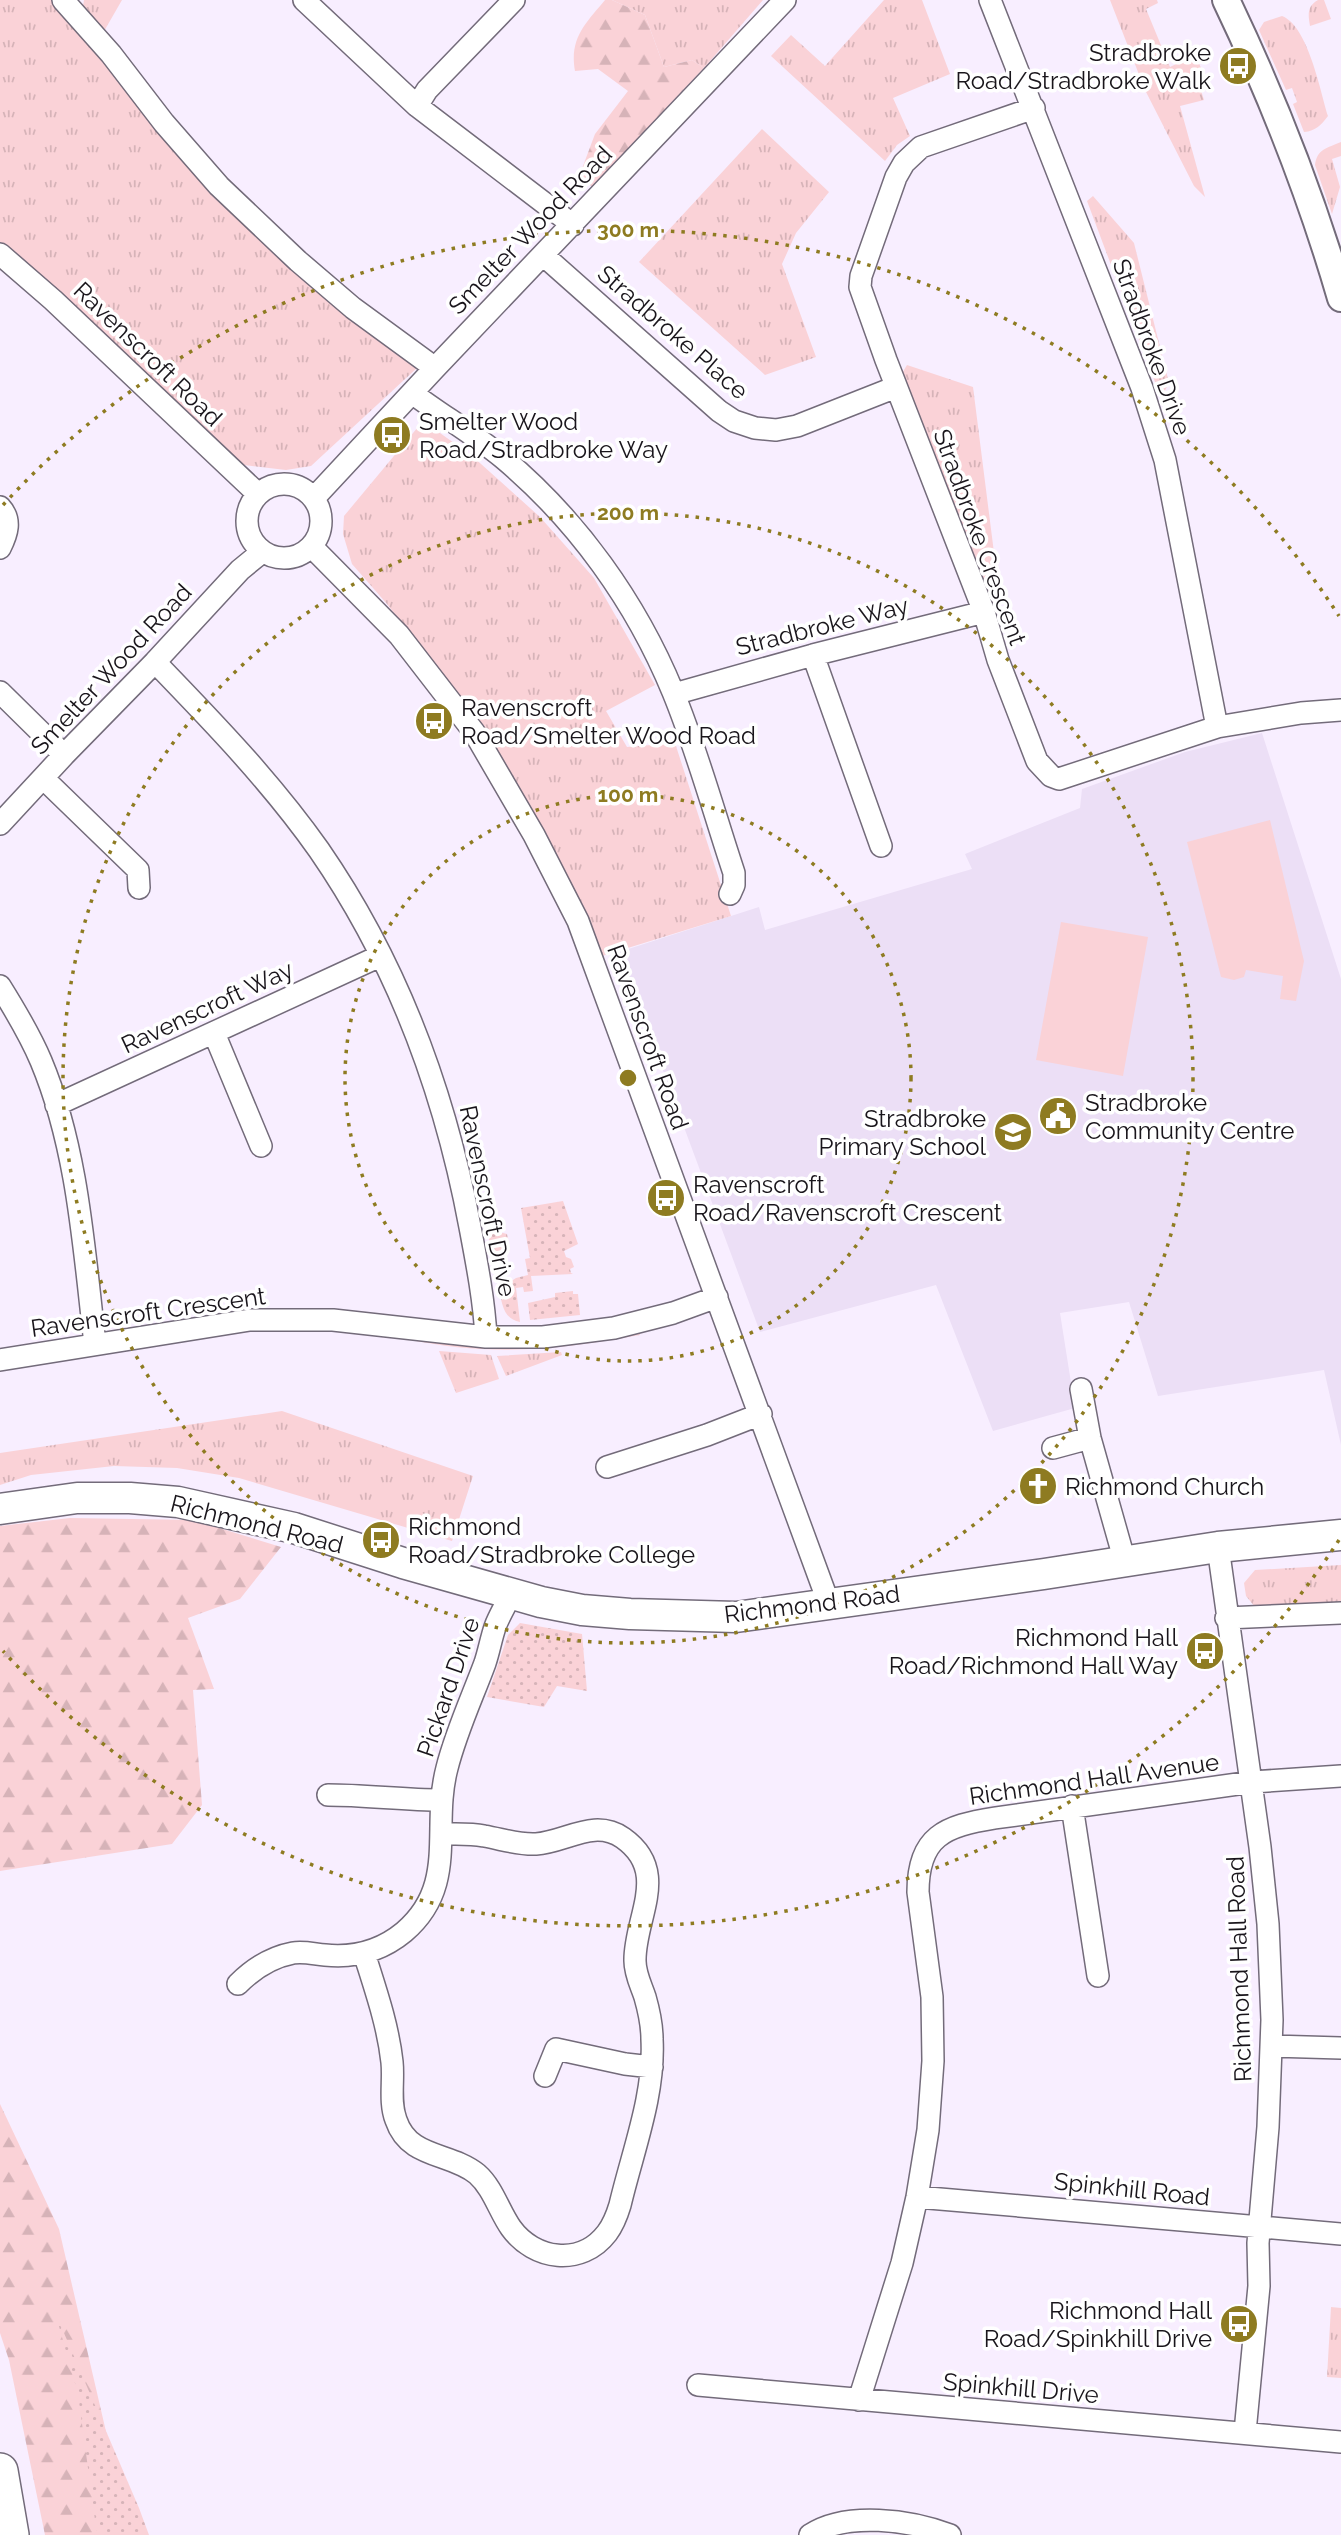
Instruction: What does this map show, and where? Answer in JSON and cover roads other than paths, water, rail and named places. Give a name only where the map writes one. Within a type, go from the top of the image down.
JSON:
[{"type":"highway","points":[[0,2472],[11,2535]]},
{"type":"main road","name":"Richmond Road","points":[[0,1509],[77,1498],[130,1497],[178,1502],[294,1528],[511,1594],[583,1609],[630,1614],[736,1617],[1218,1547],[1341,1535]]},
{"type":"street","points":[[63,0],[219,186],[298,261],[353,308],[435,368]]},
{"type":"street","points":[[304,0],[417,106],[573,225]]},
{"type":"street","points":[[417,106],[427,90],[514,0]]},
{"type":"street","name":"Smelter Wood Road","points":[[314,498],[785,0]]},
{"type":"street","name":"Stradbroke Drive","points":[[990,0],[1142,388],[1165,460],[1217,727]]},
{"type":"street","points":[[1226,0],[1291,150],[1321,231],[1341,298]]},
{"type":"street","name":"Stradbroke Crescent","points":[[1034,108],[921,147],[904,163],[896,177],[861,276],[860,288],[984,612],[998,660],[1037,761],[1051,776],[1059,779],[1217,727],[1301,713],[1341,710]]},
{"type":"street","name":"Ravenscroft Road","points":[[0,254],[53,300],[258,494]]},
{"type":"street","name":"Stradbroke Place","points":[[543,255],[719,411],[734,421],[755,428],[776,430],[797,426],[896,387]]},
{"type":"street","points":[[411,393],[502,457],[556,508],[596,556],[637,618],[674,694],[734,873],[734,885],[730,894]]},
{"type":"street","points":[[285,484],[298,486],[314,498],[320,509],[322,525],[312,547],[302,555],[286,559],[273,558],[262,552],[253,542],[247,527],[247,514],[258,494],[269,487],[285,484]]},
{"type":"street","points":[[0,508],[6,513],[8,522],[0,548]]},
{"type":"street","name":"Ravenscroft Road","points":[[312,547],[398,635],[474,732],[534,835],[578,922],[829,1604]]},
{"type":"street","name":"Smelter Wood Road","points":[[0,824],[240,570],[262,552]]},
{"type":"street","name":"Stradbroke Way","points":[[674,694],[813,655],[984,612]]},
{"type":"street","points":[[813,655],[881,846]]},
{"type":"street","name":"Ravenscroft Drive","points":[[155,662],[238,749],[278,796],[320,851],[380,956],[404,1005],[446,1118],[461,1177],[485,1313],[486,1337]]},
{"type":"street","points":[[0,692],[64,755]]},
{"type":"street","points":[[43,778],[138,870],[139,888]]},
{"type":"street","name":"Ravenscroft Way","points":[[55,1105],[380,956]]},
{"type":"street","points":[[0,986],[41,1061],[70,1159],[83,1238],[95,1345]]},
{"type":"street","points":[[214,1033],[261,1146]]},
{"type":"street","name":"Ravenscroft Crescent","points":[[0,1360],[218,1324],[273,1320],[333,1320],[486,1337],[543,1337],[614,1328],[673,1313],[717,1297]]},
{"type":"street","points":[[1081,1389],[1090,1438],[1125,1562]]},
{"type":"street","points":[[607,1467],[708,1435],[761,1414]]},
{"type":"street","points":[[1053,1448],[1090,1438]]},
{"type":"street","name":"Richmond Hall Road","points":[[1218,1547],[1226,1618],[1252,1782],[1268,1924],[1272,2046],[1259,2228],[1259,2286],[1245,2432]]},
{"type":"street","name":"Pickard Drive","points":[[238,1984],[269,1961],[294,1953],[336,1956],[364,1953],[385,1944],[404,1931],[428,1903],[438,1882],[442,1800],[454,1741],[488,1656],[495,1628],[511,1594]]},
{"type":"street","points":[[1226,1618],[1341,1613]]},
{"type":"street","name":"Richmond Hall Avenue","points":[[859,2400],[902,2263],[918,2197],[928,2130],[933,2061],[932,1997],[918,1874],[922,1857],[932,1843],[946,1830],[964,1823],[1252,1782],[1341,1776]]},
{"type":"street","points":[[328,1795],[442,1800]]},
{"type":"street","points":[[1072,1806],[1098,1976]]},
{"type":"street","points":[[364,1953],[392,2060],[396,2121],[411,2144],[423,2152],[460,2163],[483,2180],[510,2227],[532,2249],[565,2256],[598,2242],[607,2233],[620,2205],[649,2095],[652,2067],[650,2018],[636,1973],[635,1959],[649,1885],[643,1864],[634,1849],[610,1832],[583,1830],[561,1839],[531,1844],[481,1835],[442,1834]]},
{"type":"street","points":[[1272,2046],[1341,2048]]},
{"type":"street","points":[[545,2076],[556,2049],[652,2067]]},
{"type":"street","name":"Spinkhill Road","points":[[918,2197],[1341,2234]]},
{"type":"street","name":"Spinkhill Drive","points":[[698,2385],[1341,2442]]},
{"type":"street","points":[[810,2535],[821,2528],[844,2521],[882,2521],[925,2526],[950,2535]]},
{"type":"place","name":"Stradbroke Road/Stradbroke Walk","points":[[1238,66]]},
{"type":"place","name":"Smelter Wood Road/Stradbroke Way","points":[[392,435]]},
{"type":"place","name":"Ravenscroft Road/Smelter Wood Road","points":[[434,721]]},
{"type":"place","name":"Stradbroke Community Centre","points":[[1058,1116]]},
{"type":"place","name":"Stradbroke Primary School","points":[[1013,1132]]},
{"type":"place","name":"Ravenscroft Road/Ravenscroft Crescent","points":[[666,1198]]},
{"type":"place","name":"Richmond Church","points":[[1038,1486]]},
{"type":"place","name":"Richmond Road/Stradbroke College","points":[[381,1540]]},
{"type":"place","name":"Richmond Hall Road/Richmond Hall Way","points":[[1205,1651]]},
{"type":"place","name":"Richmond Hall Road/Spinkhill Drive","points":[[1239,2324]]}]
